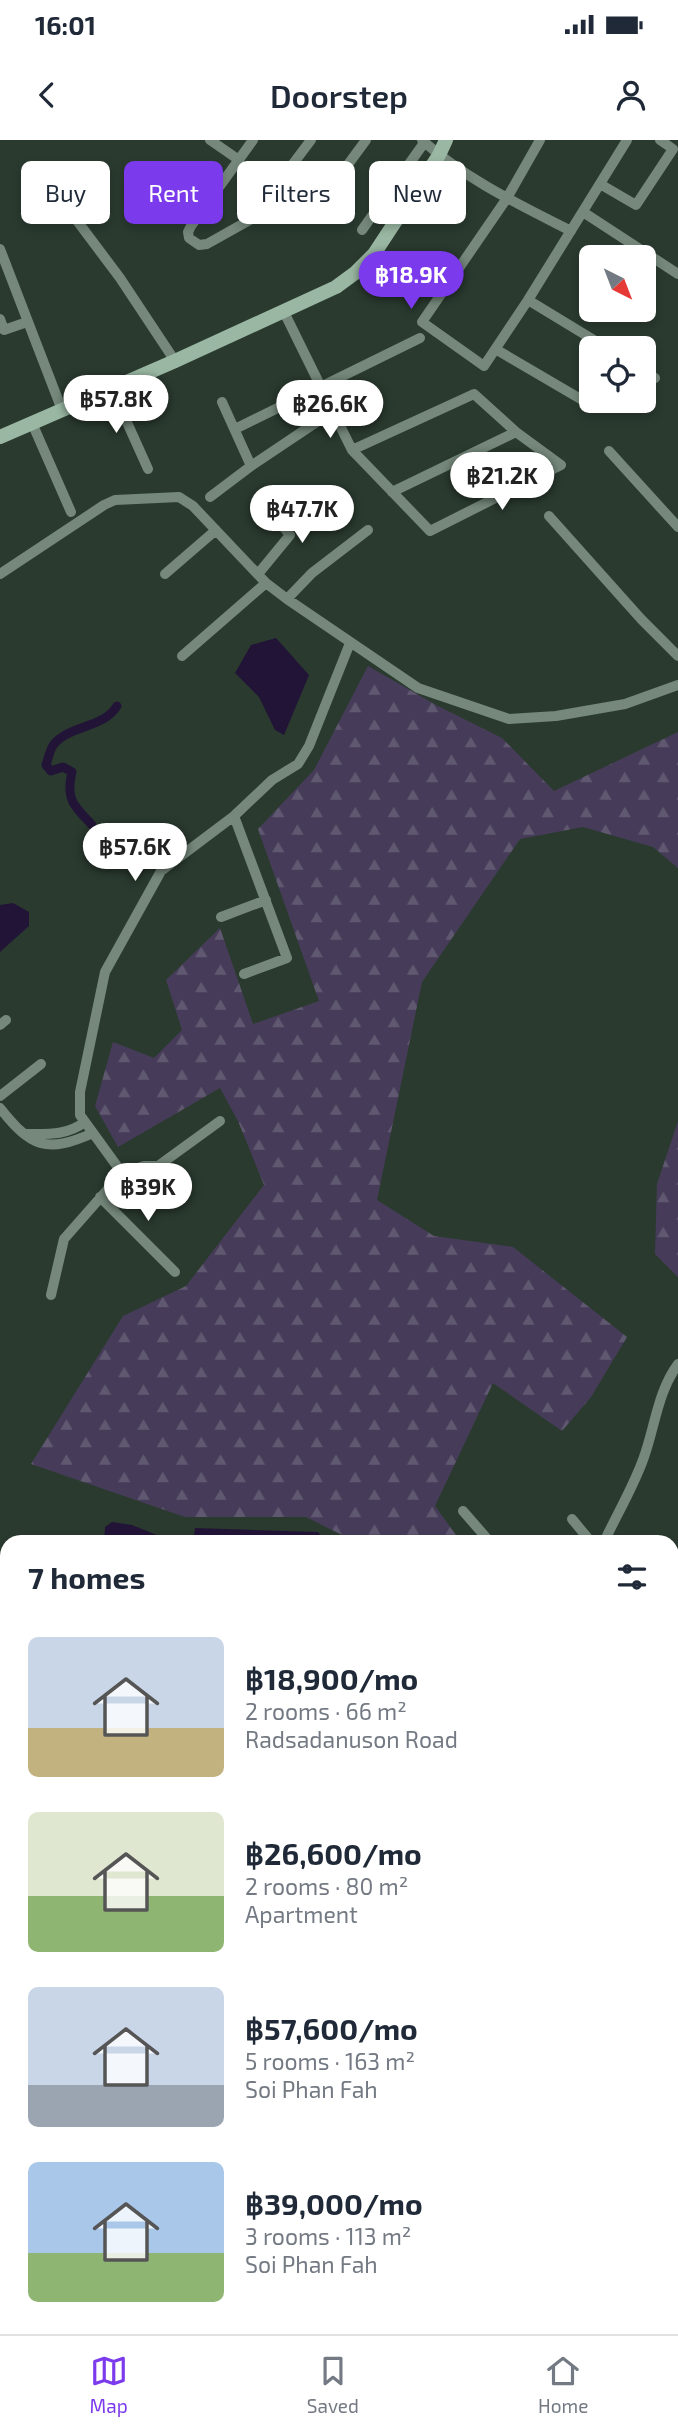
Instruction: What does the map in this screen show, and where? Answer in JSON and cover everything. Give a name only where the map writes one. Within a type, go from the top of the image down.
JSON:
[{"type":"street","points":[[210,140],[239,160],[253,140]]},
{"type":"street","points":[[296,161],[311,140]]},
{"type":"street","points":[[351,161],[366,140]]},
{"type":"street","points":[[0,437],[336,287],[374,254],[446,140]]},
{"type":"street","points":[[540,140],[507,198],[422,322],[484,366],[497,350],[626,140]]},
{"type":"street","points":[[600,184],[636,205],[673,149],[660,140]]},
{"type":"street","points":[[362,230],[423,141],[439,155],[507,198],[571,231]]},
{"type":"street","points":[[237,163],[191,226],[188,235],[202,246],[242,224]]},
{"type":"street","points":[[583,212],[678,274]]},
{"type":"street","points":[[80,224],[120,278],[175,361]]},
{"type":"street","points":[[0,249],[62,410]]},
{"type":"street","points":[[528,300],[587,336]]},
{"type":"street","points":[[284,312],[352,450],[430,531],[561,465],[516,432],[474,394],[352,450]]},
{"type":"street","points":[[0,319],[4,330],[27,322]]},
{"type":"street","points":[[235,429],[420,338]]},
{"type":"street","points":[[497,350],[579,398]]},
{"type":"street","points":[[112,389],[148,469]]},
{"type":"street","points":[[222,402],[251,466]]},
{"type":"street","points":[[210,497],[333,411]]},
{"type":"street","points":[[32,423],[71,512]]},
{"type":"street","points":[[392,492],[516,432]]},
{"type":"street","points":[[609,451],[678,527]]},
{"type":"street","points":[[258,574],[290,535],[277,520],[312,496]]},
{"type":"street","points":[[0,574],[115,500],[179,498],[193,506],[266,583],[418,688],[509,719],[556,716],[625,704],[678,685]]},
{"type":"street","points":[[550,516],[641,619],[678,656]]},
{"type":"street","points":[[165,574],[216,530]]},
{"type":"street","points":[[287,599],[312,573],[368,530]]},
{"type":"street","points":[[182,656],[266,583]]},
{"type":"street","points":[[122,1173],[80,1115],[80,1092],[104,972],[161,871],[234,816],[272,780],[298,764],[309,746],[350,643]]},
{"type":"street","points":[[234,816],[287,958],[244,974]]},
{"type":"street","points":[[221,917],[266,900]]},
{"type":"street","points":[[0,1096],[41,1064]]},
{"type":"street","points":[[0,1108],[13,1125],[36,1142],[56,1145],[73,1142],[93,1133]]},
{"type":"street","points":[[52,1290],[64,1239],[122,1173],[144,1166],[158,1166],[220,1121]]},
{"type":"street","points":[[24,1134],[73,1131],[85,1122]]},
{"type":"street","points":[[100,1197],[175,1272]]},
{"type":"street","points":[[607,1535],[643,1461],[653,1433],[661,1396],[678,1364]]},
{"type":"street","points":[[463,1511],[484,1535]]},
{"type":"street","points":[[572,1518],[585,1535]]},
{"type":"green space","points":[[368,666],[436,705],[502,738],[554,791],[678,732],[678,868],[653,847],[583,827],[520,839],[422,982],[377,1200],[434,1236],[513,1247],[627,1337],[591,1397],[562,1431],[493,1383],[435,1506],[456,1535],[342,1535],[306,1517],[185,1517],[31,1464],[123,1316],[186,1286],[264,1185],[238,1121],[220,1088],[118,1147],[95,1106],[113,1042],[154,1058],[182,1030],[166,980],[220,928],[253,1024],[319,1001],[258,829],[314,770]]},
{"type":"green space","points":[[678,1121],[678,1277],[655,1254],[657,1184]]},
{"type":"shaded area","points":[[276,638],[309,675],[284,735],[275,730],[259,697],[235,673],[251,645]]},
{"type":"shaded area","points":[[13,903],[29,912],[29,926],[0,952],[0,905]]},
{"type":"shaded area","points":[[112,1522],[132,1525],[157,1535],[104,1535],[105,1527]]},
{"type":"shaded area","points":[[195,1528],[318,1532],[320,1535],[194,1535]]},
{"type":"waterway","points":[[92,825],[73,802],[70,790],[72,772],[63,767],[51,771],[46,765],[53,746],[61,738],[104,719],[117,706]]}]
